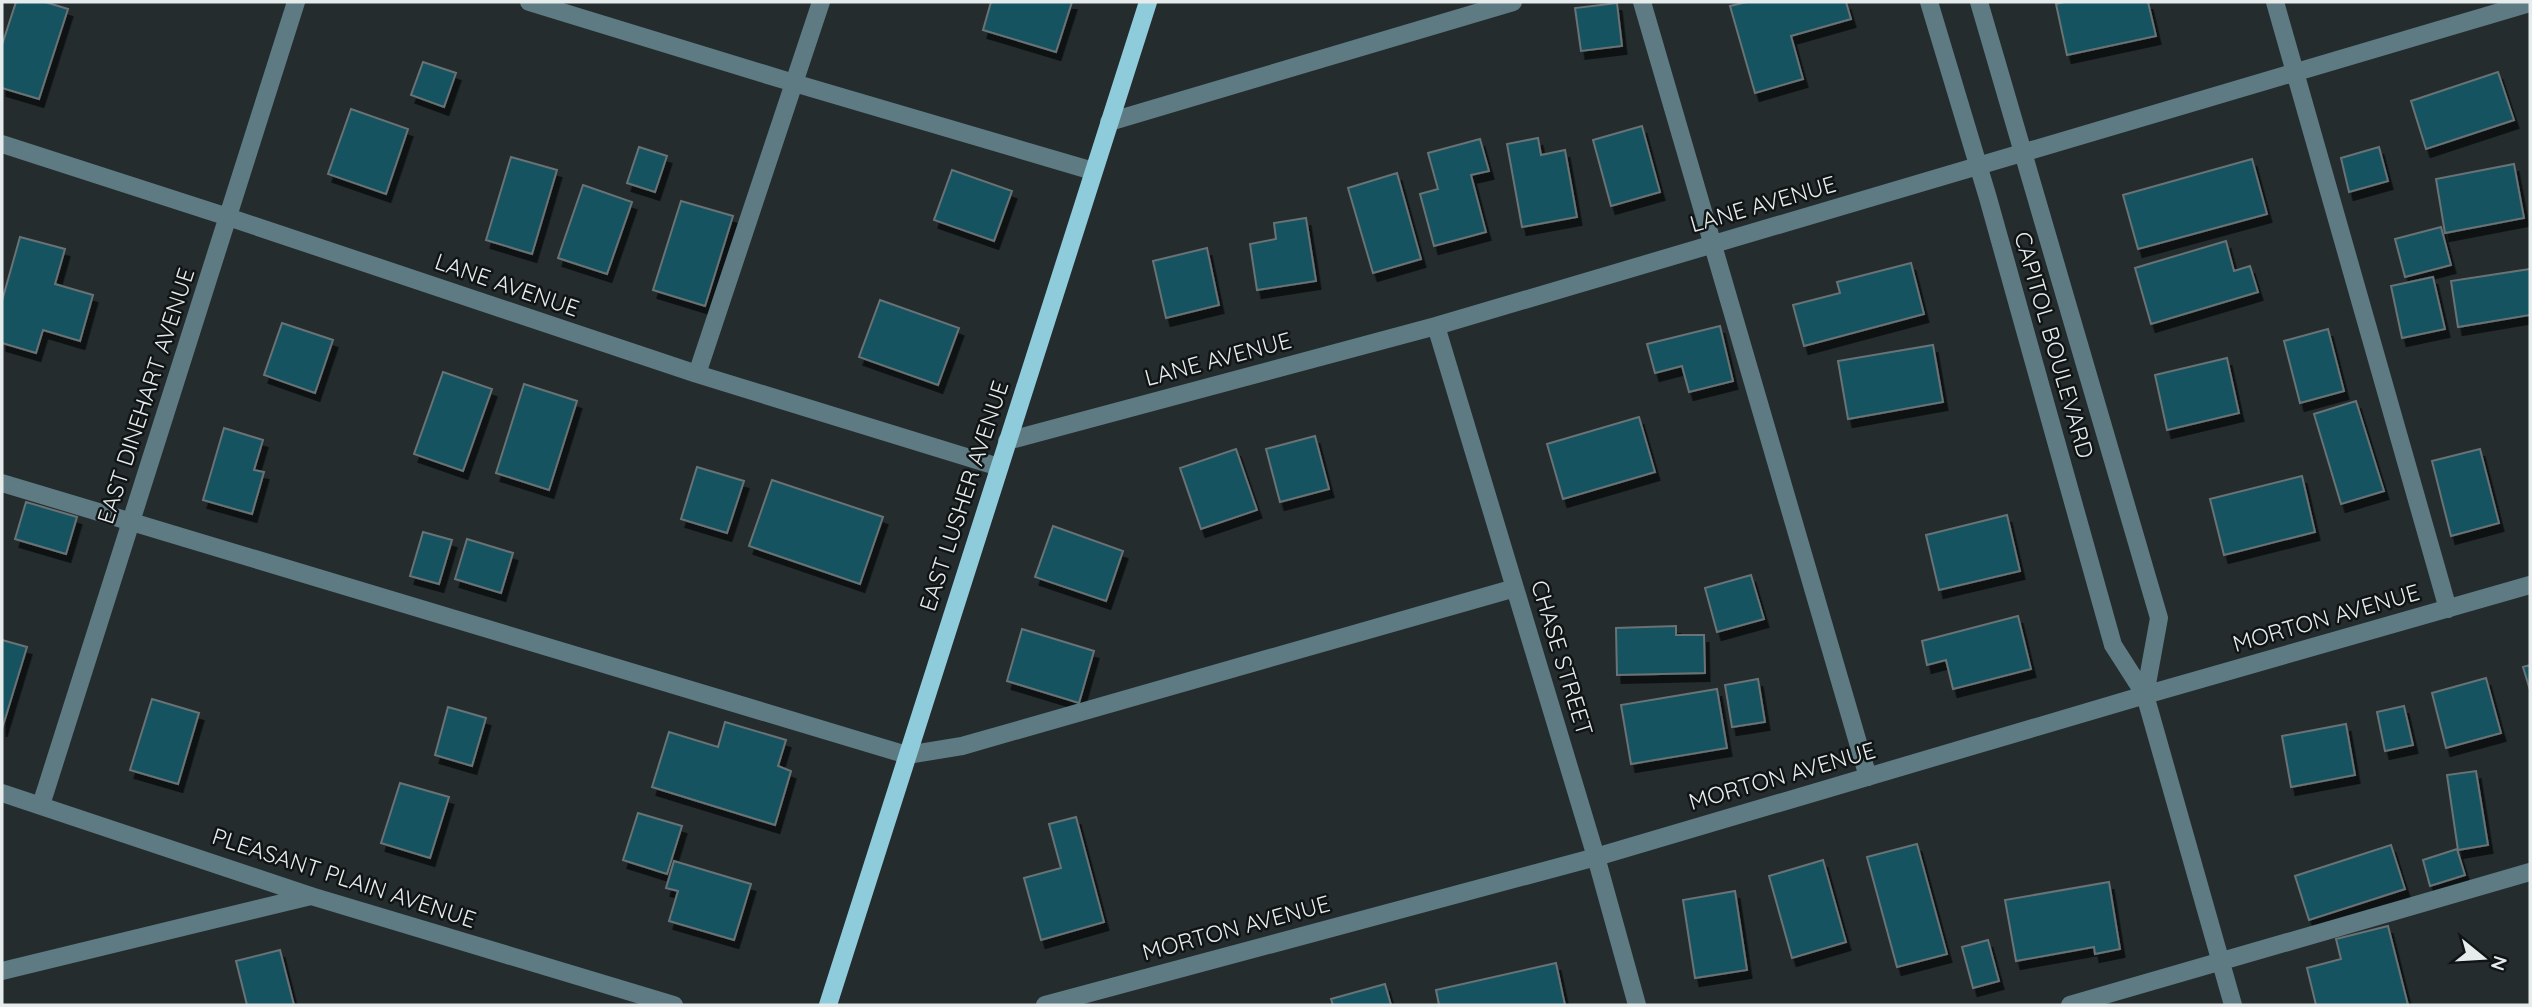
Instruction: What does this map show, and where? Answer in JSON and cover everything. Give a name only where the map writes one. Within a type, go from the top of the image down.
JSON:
[{"type":"main road","name":"EAST LUSHER AVENUE","points":[[828,1005],[1148,2]]},
{"type":"street","name":"EAST DINEHART AVENUE","points":[[41,805],[296,2]]},
{"type":"street","points":[[529,2],[1093,171]]},
{"type":"street","points":[[698,374],[821,2]]},
{"type":"street","points":[[1109,122],[1513,2]]},
{"type":"street","points":[[1642,2],[1868,777]]},
{"type":"street","name":"CAPITOL BOULEVARD","points":[[1929,2],[2113,645],[2145,695],[2234,1005]]},
{"type":"street","name":"CAPITOL BOULEVARD","points":[[1979,2],[2159,618],[2145,695]]},
{"type":"street","points":[[2275,2],[2448,609]]},
{"type":"street","name":"LANE AVENUE","points":[[1007,442],[1436,326],[2530,3]]},
{"type":"street","name":"LANE AVENUE","points":[[2,144],[698,374],[999,467]]},
{"type":"street","name":"CHASE STREET","points":[[1436,326],[1596,857],[1637,1005]]},
{"type":"street","points":[[2,483],[907,755],[962,746],[1515,589]]},
{"type":"street","name":"MORTON AVENUE","points":[[1045,1005],[1596,857],[2530,585]]},
{"type":"street","name":"PLEASANT PLAIN AVENUE","points":[[2,793],[311,896],[674,1005]]},
{"type":"street","points":[[2070,1005],[2530,872]]},
{"type":"street","points":[[2,971],[311,896]]},
{"type":"building","points":[[16,2],[45,2],[68,9],[39,99],[2,88],[2,45]]},
{"type":"building","points":[[991,2],[1072,2],[1056,52],[983,30]]},
{"type":"building","points":[[1747,2],[1846,2],[1851,19],[1791,36],[1803,79],[1755,93],[1730,6]]},
{"type":"building","points":[[2148,2],[2156,36],[2067,55],[2056,4]]},
{"type":"building","points":[[1617,3],[1622,46],[1581,51],[1575,8]]},
{"type":"building","points":[[423,62],[456,73],[444,107],[411,95]]},
{"type":"building","points":[[2498,72],[2514,120],[2426,149],[2411,101]]},
{"type":"building","points":[[351,109],[408,129],[386,194],[328,174]]},
{"type":"building","points":[[1642,126],[1660,192],[1611,206],[1593,140]]},
{"type":"building","points":[[1538,138],[1541,155],[1565,150],[1577,217],[1522,227],[1507,144]]},
{"type":"building","points":[[1480,139],[1489,171],[1471,175],[1486,232],[1434,246],[1420,194],[1438,189],[1428,153]]},
{"type":"building","points":[[639,147],[667,156],[655,192],[627,183]]},
{"type":"building","points":[[2379,147],[2388,181],[2349,192],[2341,158]]},
{"type":"building","points":[[511,157],[557,170],[532,254],[486,240]]},
{"type":"building","points":[[2252,159],[2267,214],[2138,249],[2123,195]]},
{"type":"building","points":[[2514,164],[2524,218],[2445,233],[2436,179]]},
{"type":"building","points":[[952,170],[1012,191],[994,241],[934,220]]},
{"type":"building","points":[[1397,173],[1421,259],[1373,273],[1348,188]]},
{"type":"building","points":[[583,185],[632,202],[607,274],[558,258]]},
{"type":"building","points":[[681,201],[733,216],[705,306],[653,290]]},
{"type":"building","points":[[1306,218],[1316,281],[1257,290],[1250,244],[1276,239],[1274,223]]},
{"type":"building","points":[[2441,227],[2451,265],[2405,277],[2395,239]]},
{"type":"building","points":[[20,237],[65,249],[55,284],[93,295],[80,341],[43,330],[36,353],[2,343],[2,301]]},
{"type":"building","points":[[2226,241],[2234,271],[2250,266],[2258,292],[2151,324],[2135,268]]},
{"type":"building","points":[[1207,248],[1219,305],[1166,318],[1153,261]]},
{"type":"building","points":[[1911,263],[1924,314],[1804,346],[1793,305],[1840,293],[1837,282]]},
{"type":"building","points":[[2530,269],[2530,315],[2458,327],[2451,281]]},
{"type":"building","points":[[2433,277],[2445,329],[2402,338],[2391,286]]},
{"type":"building","points":[[880,300],[959,328],[938,385],[859,357]]},
{"type":"building","points":[[282,323],[333,340],[315,393],[264,375]]},
{"type":"building","points":[[1720,326],[1733,381],[1689,392],[1682,366],[1655,373],[1647,344]]},
{"type":"building","points":[[2328,329],[2344,391],[2300,403],[2284,341]]},
{"type":"building","points":[[1933,345],[1943,402],[1848,419],[1838,361]]},
{"type":"building","points":[[2227,358],[2239,413],[2167,430],[2155,375]]},
{"type":"building","points":[[443,372],[492,389],[463,471],[414,454]]},
{"type":"building","points":[[524,384],[577,401],[549,490],[496,473]]},
{"type":"building","points":[[2356,401],[2384,491],[2341,504],[2314,414]]},
{"type":"building","points":[[1639,417],[1655,472],[1563,499],[1547,444]]},
{"type":"building","points":[[224,428],[263,440],[254,470],[264,472],[252,514],[203,500]]},
{"type":"building","points":[[1315,436],[1329,489],[1280,502],[1266,449]]},
{"type":"building","points":[[1236,449],[1257,510],[1201,529],[1180,468]]},
{"type":"building","points":[[2480,449],[2499,523],[2451,536],[2432,461]]},
{"type":"building","points":[[697,467],[744,481],[727,533],[681,519]]},
{"type":"building","points":[[2302,476],[2315,532],[2224,555],[2210,499]]},
{"type":"building","points":[[772,480],[883,517],[860,584],[749,546]]},
{"type":"building","points":[[26,502],[77,517],[66,554],[15,539]]},
{"type":"building","points":[[2007,515],[2020,571],[1939,590],[1926,535]]},
{"type":"building","points":[[1053,526],[1123,551],[1106,601],[1035,577]]},
{"type":"building","points":[[423,532],[452,540],[439,584],[410,576]]},
{"type":"building","points":[[467,539],[513,553],[501,593],[455,579]]},
{"type":"building","points":[[1751,575],[1764,619],[1717,632],[1705,588]]},
{"type":"building","points":[[2018,616],[2031,669],[1953,689],[1946,660],[1927,665],[1922,641]]},
{"type":"building","points":[[1676,626],[1676,635],[1704,635],[1705,673],[1617,675],[1616,628]]},
{"type":"building","points":[[1022,629],[1094,651],[1079,703],[1007,681]]},
{"type":"building","points":[[2,640],[27,647],[2,729]]},
{"type":"building","points":[[2530,665],[2530,690],[2523,667]]},
{"type":"building","points":[[2486,678],[2501,733],[2446,748],[2432,693]]},
{"type":"building","points":[[1758,679],[1765,722],[1732,727],[1725,685]]},
{"type":"building","points":[[1717,689],[1727,748],[1631,764],[1621,705]]},
{"type":"building","points":[[152,699],[199,713],[178,784],[130,770]]},
{"type":"building","points":[[2404,706],[2413,745],[2385,751],[2377,712]]},
{"type":"building","points":[[448,707],[486,718],[472,766],[435,755]]},
{"type":"building","points":[[725,722],[786,740],[778,766],[791,771],[775,825],[652,787],[669,732],[718,747]]},
{"type":"building","points":[[2346,724],[2355,775],[2291,787],[2282,736]]},
{"type":"building","points":[[2476,771],[2488,845],[2458,850],[2447,775]]},
{"type":"building","points":[[400,783],[449,797],[430,858],[381,843]]},
{"type":"building","points":[[638,813],[682,826],[667,874],[623,860]]},
{"type":"building","points":[[1076,817],[1104,922],[1041,940],[1024,878],[1061,868],[1049,824]]},
{"type":"building","points":[[1917,844],[1947,954],[1897,967],[1867,857]]},
{"type":"building","points":[[2391,845],[2405,889],[2309,920],[2295,876]]},
{"type":"building","points":[[2457,849],[2465,875],[2430,886],[2423,860]]},
{"type":"building","points":[[1823,860],[1846,942],[1792,958],[1769,876]]},
{"type":"building","points":[[674,861],[751,884],[734,940],[669,921],[678,891],[666,888]]},
{"type":"building","points":[[2109,882],[2120,949],[2095,954],[2094,947],[2016,961],[2005,900]]},
{"type":"building","points":[[1735,891],[1747,970],[1695,978],[1683,900]]},
{"type":"building","points":[[2388,926],[2408,1005],[2316,1005],[2307,968],[2341,959],[2336,939]]},
{"type":"building","points":[[1988,940],[1999,981],[1973,988],[1962,947]]},
{"type":"building","points":[[280,950],[294,1005],[247,1005],[236,961]]},
{"type":"building","points":[[1556,963],[1565,1005],[1439,1005],[1436,990]]},
{"type":"building","points":[[1385,984],[1391,1005],[1333,1005],[1331,999]]}]
